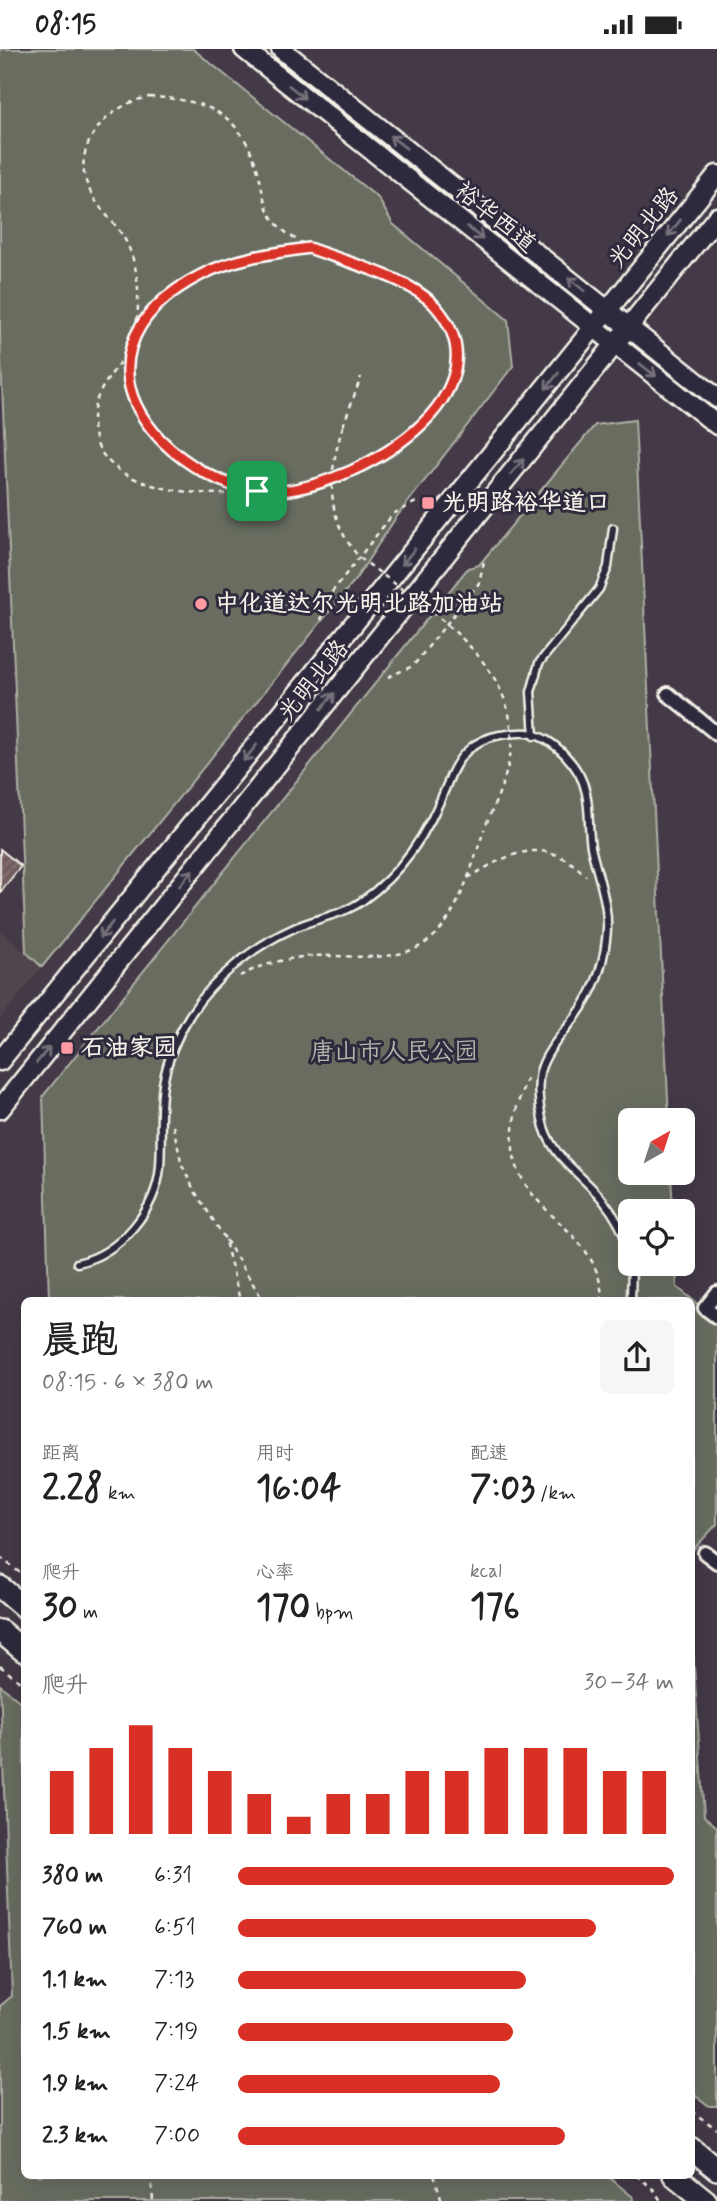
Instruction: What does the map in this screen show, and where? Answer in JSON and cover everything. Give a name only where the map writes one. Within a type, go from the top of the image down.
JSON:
[{"type":"main road","name":"裕华西道","points":[[244,49],[717,425]]},
{"type":"main road","name":"裕华西道","points":[[281,49],[717,398]]},
{"type":"main road","name":"光明北路","points":[[0,1061],[717,175]]},
{"type":"main road","name":"光明北路","points":[[0,1109],[717,217]]},
{"type":"main road","points":[[0,1587],[21,1604]]},
{"type":"main road","points":[[0,1631],[21,1648]]},
{"type":"main road","points":[[695,2151],[717,2169]]},
{"type":"main road","points":[[679,2179],[706,2201]]},
{"type":"street","points":[[668,694],[717,734]]},
{"type":"street","points":[[717,1293],[705,1308],[717,1317]]},
{"type":"street","points":[[705,1552],[717,1562]]},
{"type":"lane","points":[[534,736],[531,692],[539,663],[599,589],[608,567],[612,529]]},
{"type":"lane","points":[[77,1263],[114,1247],[135,1226],[152,1197],[160,1169],[160,1112],[170,1056],[191,1014],[211,987],[244,958],[293,928],[359,904],[396,871],[424,834],[457,762],[470,747],[485,739],[527,733],[561,752],[572,763],[583,785],[608,926],[600,970],[592,991],[553,1046],[540,1073],[542,1120],[548,1142],[564,1162],[601,1197],[618,1222]]},
{"type":"lane","points":[[631,1297],[632,1276]]},
{"type":"path","points":[[172,98],[212,108],[227,117],[247,143],[255,162],[265,205],[274,221],[290,237],[309,248],[400,283],[436,307],[450,326],[455,344],[454,374],[435,409],[384,456],[324,483],[257,491],[182,492],[156,486],[132,478],[116,468],[97,442],[92,424],[95,401],[100,387],[131,345],[137,320],[139,286],[126,241],[98,205],[86,184],[83,167],[92,138],[111,111],[136,99],[172,98]]},
{"type":"path","points":[[257,491],[216,478],[187,463],[145,423],[132,397],[128,369],[130,343],[140,324],[164,300],[200,275],[265,254],[309,248]]},
{"type":"path","points":[[231,981],[253,969],[279,961],[312,956],[390,957],[412,951],[434,938],[459,900],[508,766],[511,747],[510,722],[505,701],[489,667],[473,647],[359,557],[339,526],[330,492],[331,469],[361,377]]},
{"type":"path","points":[[321,620],[328,597],[393,514],[416,502]]},
{"type":"path","points":[[388,677],[413,666],[479,583],[485,557]]},
{"type":"path","points":[[172,1120],[182,1165],[194,1191],[261,1297]]},
{"type":"path","points":[[224,1237],[239,1297]]},
{"type":"path","points":[[0,1557],[21,1574]]},
{"type":"path","points":[[0,1666],[21,1683]]},
{"type":"path","points":[[695,2114],[717,2129]]},
{"type":"path","points":[[151,2179],[153,2201]]},
{"type":"path","points":[[436,2179],[442,2201]]},
{"type":"path","points":[[641,2179],[654,2190],[661,2201]]},
{"type":"shaded area","points":[[0,931],[42,967],[0,1019]]},
{"type":"green space","points":[[0,49],[193,49],[378,198],[393,224],[508,320],[513,366],[395,519],[355,580],[42,967],[26,952],[0,337]]},
{"type":"green space","name":"唐山市人民公园","points":[[635,420],[668,1108],[618,1108],[618,1185],[672,1185],[672,1199],[618,1199],[618,1276],[677,1276],[677,1287],[689,1297],[49,1297],[43,1096],[468,568],[479,565],[595,425]]},
{"type":"green space","name":"唐山市人民公园","points":[[695,1302],[717,1320],[717,1524],[695,1548]]},
{"type":"green space","points":[[695,1682],[704,1816],[717,1827],[717,2106],[709,2106],[695,2095]]},
{"type":"green space","points":[[0,1685],[21,1702],[21,2179],[611,2179],[633,2197],[633,2201],[0,2201],[0,2006],[12,1996]]},
{"type":"building","points":[[0,849],[21,866],[0,893]]},
{"type":"place","name":"光明路裕华道口","points":[[428,503]]},
{"type":"place","name":"中化道达尔光明北路加油站","points":[[201,604]]},
{"type":"place","name":"石油家园","points":[[67,1048]]},
{"type":"route","points":[[309,248],[400,283],[422,295],[436,307],[450,326],[457,358],[448,389],[435,409],[384,456],[356,470],[324,483],[292,489],[257,491],[216,478],[187,463],[145,423],[132,397],[128,369],[130,343],[140,324],[164,300],[200,275],[265,254],[309,248]]}]
